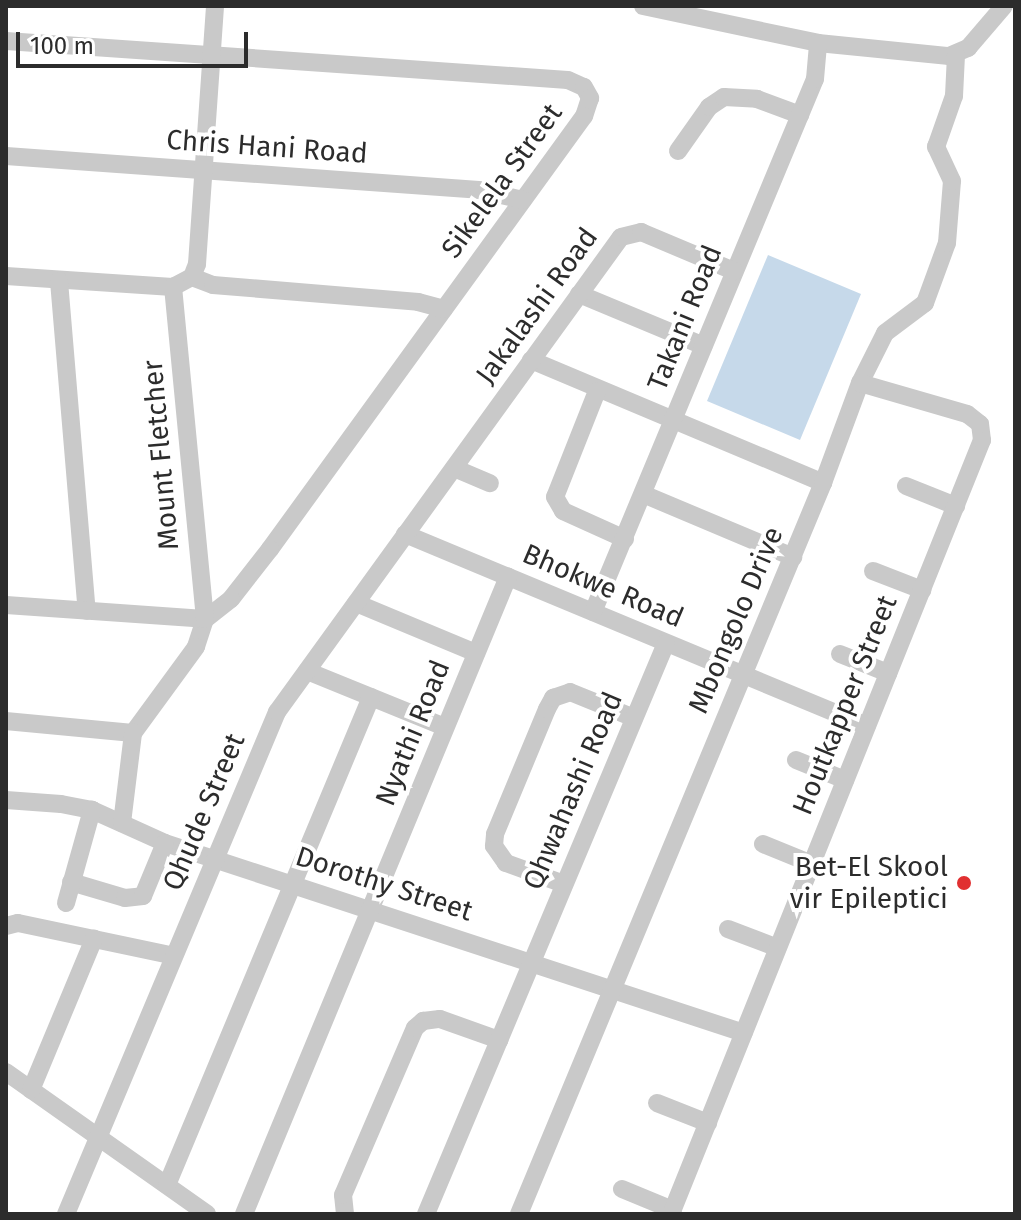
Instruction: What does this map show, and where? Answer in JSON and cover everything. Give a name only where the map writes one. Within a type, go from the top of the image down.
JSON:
[{"type":"street","points":[[6,276],[173,287],[192,277],[197,264],[215,6]]},
{"type":"street","points":[[643,6],[818,43],[956,55],[972,44],[1004,6]]},
{"type":"street","name":"Sikelela Street","points":[[6,41],[580,83],[590,98],[587,110],[523,200],[231,599],[205,619],[196,647],[133,733],[122,823]]},
{"type":"street","name":"Takani Road","points":[[593,612],[815,79],[818,43]]},
{"type":"street","name":"Mbongolo Drive","points":[[519,1214],[793,557],[860,383],[885,333],[925,303],[947,243],[952,181],[936,147],[954,96],[956,55]]},
{"type":"street","points":[[678,151],[709,107],[724,97],[757,99],[800,115]]},
{"type":"street","name":"Chris Hani Road","points":[[6,156],[479,190],[523,200]]},
{"type":"street","name":"Jakalashi Road","points":[[405,534],[621,237],[636,231],[734,271]]},
{"type":"street","points":[[192,277],[213,285],[418,302],[444,309]]},
{"type":"street","points":[[59,281],[87,611]]},
{"type":"street","name":"Mount Fletcher","points":[[173,287],[205,619]]},
{"type":"street","points":[[579,294],[704,346]]},
{"type":"street","points":[[531,360],[597,391],[823,483]]},
{"type":"street","name":"Houtkapper Street","points":[[672,1212],[982,440],[976,420],[967,414],[860,383]]},
{"type":"street","points":[[597,391],[555,497],[563,511],[625,539]]},
{"type":"street","points":[[454,468],[490,483]]},
{"type":"street","points":[[906,486],[956,506]]},
{"type":"street","points":[[643,494],[793,557]]},
{"type":"street","name":"Bhokwe Road","points":[[405,534],[867,726]]},
{"type":"street","name":"Qhude Street","points":[[66,1214],[270,725],[405,534]]},
{"type":"street","points":[[873,571],[922,590]]},
{"type":"street","name":"Nyathi Road","points":[[244,1214],[508,577]]},
{"type":"street","points":[[356,603],[476,653]]},
{"type":"street","points":[[6,605],[205,619]]},
{"type":"street","name":"Qhwahashi Road","points":[[426,1214],[666,643]]},
{"type":"street","points":[[840,654],[888,673]]},
{"type":"street","points":[[307,671],[445,727]]},
{"type":"street","points":[[564,884],[506,863],[494,846],[495,834],[549,703],[564,693],[575,693],[634,718]]},
{"type":"street","points":[[167,1185],[371,697]]},
{"type":"street","points":[[6,721],[133,733]]},
{"type":"street","points":[[796,760],[845,780]]},
{"type":"street","name":"Dorothy Street","points":[[6,800],[92,810],[165,843],[744,1033]]},
{"type":"street","points":[[66,903],[92,810]]},
{"type":"street","points":[[71,882],[125,898],[143,896],[165,843]]},
{"type":"street","points":[[763,844],[812,864]]},
{"type":"street","points":[[6,926],[18,923],[174,956]]},
{"type":"street","points":[[728,929],[778,948]]},
{"type":"street","points":[[31,1090],[94,939]]},
{"type":"street","points":[[345,1214],[343,1195],[415,1028],[428,1019],[440,1019],[499,1040]]},
{"type":"street","points":[[6,1072],[207,1214]]},
{"type":"street","points":[[657,1103],[708,1123]]},
{"type":"street","points":[[622,1189],[672,1212]]},
{"type":"water","points":[[768,255],[861,294],[800,440],[707,401]]},
{"type":"place","name":"Bet-El Skool vir Epileptici","points":[[964,883]]}]
